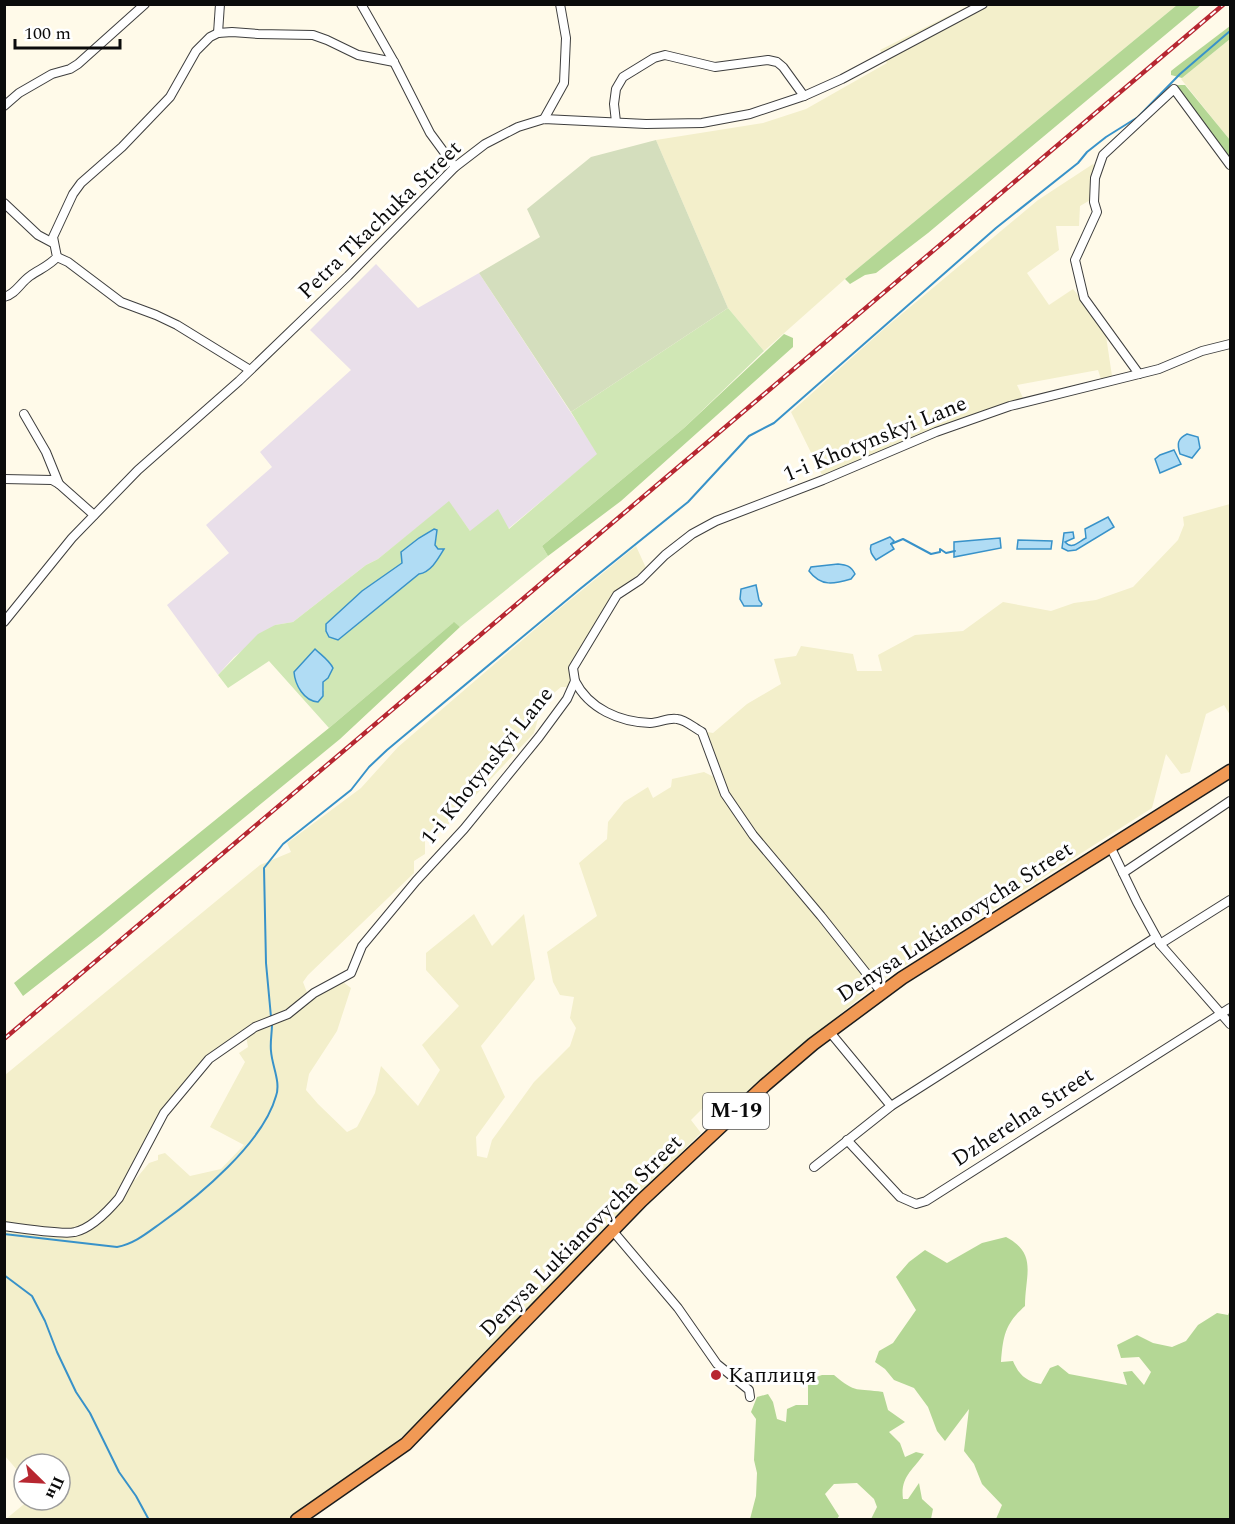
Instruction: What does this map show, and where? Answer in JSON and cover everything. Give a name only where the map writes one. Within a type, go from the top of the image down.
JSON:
[{"type":"highway","name":"Denysa Lukianovycha Street","points":[[297,1520],[406,1444],[612,1230],[765,1085],[829,1032],[902,978],[1230,771]]},
{"type":"street","points":[[4,106],[52,74],[78,64],[145,4]]},
{"type":"street","points":[[218,33],[219,4]]},
{"type":"street","points":[[361,4],[430,133],[455,168]]},
{"type":"street","points":[[544,119],[564,83],[567,59],[566,38],[560,4]]},
{"type":"street","name":"Petra Tkachuka Street","points":[[4,622],[65,546],[138,470],[249,370],[348,276],[455,168],[485,144],[518,127],[544,119],[646,124],[702,123],[750,114],[804,96],[842,79],[983,4]]},
{"type":"street","points":[[53,243],[57,226],[81,183],[116,153],[170,97],[196,51],[210,37],[218,33],[313,35],[358,55],[394,62]]},
{"type":"street","points":[[616,122],[614,104],[616,89],[623,77],[654,58],[665,55],[715,67],[768,60],[777,62],[804,96]]},
{"type":"street","points":[[1139,374],[1084,298],[1075,260],[1097,212],[1094,202],[1095,178],[1103,154],[1174,89],[1230,165]]},
{"type":"street","points":[[4,203],[38,235],[53,243],[57,249],[57,257],[51,264],[28,277],[15,292],[4,297]]},
{"type":"street","points":[[57,257],[68,262],[121,302],[156,315],[177,326],[249,370]]},
{"type":"street","name":"1-i Khotynskyi Lane","points":[[4,1226],[74,1233],[92,1224],[119,1198],[164,1113],[209,1059],[255,1027],[288,1014],[314,993],[351,974],[362,946],[416,881],[464,829],[567,699],[575,681],[573,668],[617,595],[639,580],[665,555],[692,534],[746,508],[823,480],[957,424],[1010,406],[1159,369],[1203,351],[1230,344]]},
{"type":"street","points":[[24,414],[46,452],[59,484]]},
{"type":"street","points":[[4,479],[52,480],[94,515]]},
{"type":"street","points":[[575,681],[580,692],[591,702],[615,717],[651,723],[677,718],[702,732],[725,794],[753,835],[882,993]]},
{"type":"street","points":[[1123,873],[1230,801]]},
{"type":"street","points":[[1110,846],[1158,941],[1230,1024]]},
{"type":"street","points":[[814,1167],[891,1106],[1158,941],[1230,900]]},
{"type":"street","name":"Dzherelna Street","points":[[847,1140],[900,1197],[916,1204],[926,1201],[1230,1008]]},
{"type":"street","points":[[829,1032],[891,1106]]},
{"type":"street","points":[[612,1230],[678,1308],[717,1364],[749,1390],[750,1396]]},
{"type":"shaded area","points":[[970,5],[1177,5],[845,279],[764,351],[728,308],[656,140],[763,123],[806,109],[887,63],[880,50]]},
{"type":"shaded area","points":[[1230,39],[1230,140],[1181,79]]},
{"type":"shaded area","points":[[1093,164],[1095,166],[1092,199],[1080,206],[1079,226],[1056,226],[1059,250],[1027,273],[1049,305],[1073,289],[1106,336],[1112,376],[1101,379],[1098,370],[1017,385],[1023,398],[935,429],[823,477],[791,412],[885,328],[1038,200]]},
{"type":"shaded area","points":[[376,264],[418,308],[479,273],[598,454],[508,529],[470,531],[449,502],[378,559],[366,565],[293,622],[275,625],[234,657],[218,675],[167,605],[229,553],[206,525],[272,467],[260,452],[351,370],[310,330]]},
{"type":"shaded area","points":[[1230,504],[1230,715],[1224,705],[1206,714],[1190,772],[1181,774],[1166,754],[1152,808],[879,982],[755,832],[728,791],[707,732],[713,733],[747,704],[781,684],[774,659],[796,656],[801,646],[853,654],[857,671],[882,671],[878,655],[915,635],[963,631],[1003,602],[1051,611],[1074,603],[1096,600],[1133,587],[1178,540],[1184,525],[1183,517]]},
{"type":"shaded area","points":[[636,546],[646,568],[615,593],[571,665],[573,682],[570,687],[561,687],[548,698],[545,710],[540,712],[534,733],[444,829],[425,837],[425,854],[414,861],[414,873],[308,975],[303,982],[308,995],[286,1012],[253,1025],[206,1057],[162,1111],[109,1209],[74,1234],[110,1210],[131,1177],[135,1180],[149,1163],[158,1160],[158,1155],[165,1153],[190,1176],[221,1169],[244,1145],[210,1127],[245,1062],[239,1053],[248,1047],[246,1036],[336,984],[343,982],[351,988],[337,1031],[309,1074],[306,1090],[347,1132],[357,1127],[375,1093],[381,1066],[418,1106],[440,1070],[422,1045],[459,1006],[426,970],[426,953],[474,914],[492,946],[524,914],[535,979],[481,1046],[505,1097],[476,1137],[477,1156],[487,1158],[492,1140],[534,1082],[570,1046],[576,1028],[570,1018],[574,997],[560,995],[553,982],[547,952],[597,916],[579,863],[607,839],[608,822],[624,802],[648,787],[653,798],[671,787],[672,779],[704,772],[716,778],[820,918],[874,986],[725,1110],[713,1098],[691,1120],[701,1133],[605,1227],[415,1426],[382,1453],[289,1519],[6,1519],[14,1512],[72,1512],[72,1452],[12,1452],[12,1464],[5,1456],[5,1075],[260,865],[291,852],[287,843],[361,788],[398,747]]},
{"type":"green space","points":[[1177,5],[1201,5],[928,233],[876,273],[865,275],[850,284],[845,279]]},
{"type":"green space","points":[[1230,26],[1230,39],[1182,78],[1171,75],[1171,71]]},
{"type":"green space","points":[[1178,85],[1185,85],[1230,140],[1230,164],[1176,88]]},
{"type":"green space","points":[[656,140],[728,308],[571,412],[479,273],[540,237],[527,209],[591,157]]},
{"type":"green space","points":[[728,308],[764,351],[684,428],[542,546],[548,556],[460,627],[453,623],[329,728],[269,661],[228,688],[218,675],[258,634],[275,625],[293,622],[366,565],[378,559],[449,501],[470,531],[498,509],[509,529],[597,454],[571,412]],"holes":[[[434,529],[437,533],[435,545],[438,549],[443,549],[431,567],[419,574],[338,640],[329,637],[326,624],[362,591],[402,563],[419,538]],[[329,662],[332,665],[332,671],[323,682],[324,691],[295,682]]]},
{"type":"green space","points":[[784,334],[793,338],[793,347],[621,501],[548,556],[542,546],[684,428]]},
{"type":"green space","points":[[454,622],[460,627],[340,739],[100,936],[23,996],[14,983],[329,728]]},
{"type":"green space","points":[[1006,1237],[1016,1244],[1026,1258],[1027,1275],[1025,1306],[1006,1331],[1001,1362],[1013,1361],[1024,1377],[1036,1383],[1041,1384],[1050,1368],[1058,1365],[1069,1374],[1127,1385],[1123,1372],[1132,1371],[1144,1385],[1151,1372],[1139,1357],[1121,1358],[1117,1345],[1137,1335],[1153,1343],[1172,1347],[1186,1341],[1198,1325],[1217,1313],[1228,1315],[1230,1310],[1230,1519],[996,1519],[1002,1505],[982,1484],[974,1464],[964,1451],[969,1409],[945,1441],[937,1431],[928,1407],[914,1388],[894,1380],[875,1362],[879,1351],[893,1343],[916,1310],[896,1277],[909,1262],[925,1250],[947,1263],[982,1243]]},
{"type":"green space","points":[[822,1375],[834,1375],[857,1389],[883,1392],[888,1410],[905,1422],[889,1432],[900,1443],[905,1457],[916,1452],[924,1454],[905,1479],[903,1499],[908,1499],[919,1483],[922,1499],[933,1509],[931,1519],[871,1519],[877,1507],[874,1499],[857,1483],[834,1484],[825,1494],[839,1516],[837,1519],[750,1519],[756,1496],[757,1473],[754,1460],[756,1419],[751,1412],[757,1397],[768,1394],[773,1402],[777,1419],[786,1422],[787,1409],[796,1405],[808,1405],[808,1384]]},
{"type":"water","points":[[1187,434],[1198,437],[1200,448],[1192,458],[1180,454],[1179,450],[1180,440]]},
{"type":"water","points":[[1174,450],[1181,464],[1160,473],[1155,459]]},
{"type":"water","points":[[1108,517],[1114,527],[1076,550],[1068,551],[1062,548],[1064,533],[1073,532],[1074,538],[1065,542],[1070,545],[1075,544],[1086,538],[1085,529]]},
{"type":"water","points":[[434,529],[437,530],[435,545],[438,549],[444,549],[431,568],[419,574],[338,640],[329,637],[326,624],[362,591],[402,563],[401,552]]},
{"type":"water","points":[[890,537],[894,541],[891,544],[894,549],[876,560],[871,553],[871,545]]},
{"type":"water","points":[[1000,538],[1001,548],[954,557],[954,542]]},
{"type":"water","points":[[1018,540],[1052,541],[1051,549],[1017,549]]},
{"type":"water","points":[[838,564],[852,569],[855,574],[851,579],[828,583],[818,580],[809,571],[811,567]]},
{"type":"water","points":[[756,585],[761,606],[744,606],[740,599],[741,589]]},
{"type":"water","points":[[315,649],[333,668],[323,682],[323,696],[318,702],[308,699],[301,692],[294,672]]},
{"type":"waterway","points":[[271,1017],[266,963],[264,868],[283,844],[351,790],[369,767],[387,750],[688,502],[749,436],[774,423],[996,228],[1078,163],[1087,152],[1106,137],[1138,117],[1180,74],[1230,31]]},
{"type":"waterway","points":[[891,544],[903,539],[931,554],[940,552],[940,549],[946,553],[955,551]]},
{"type":"waterway","points":[[4,1234],[117,1247],[140,1238],[176,1212],[228,1167],[258,1132],[269,1114],[277,1091],[271,1051],[272,1024]]},
{"type":"waterway","points":[[4,1275],[32,1296],[76,1392],[90,1413],[119,1472],[149,1520]]},
{"type":"railway","points":[[4,1039],[1224,4]]},
{"type":"place","name":"Каплиця","points":[[716,1375]]}]
